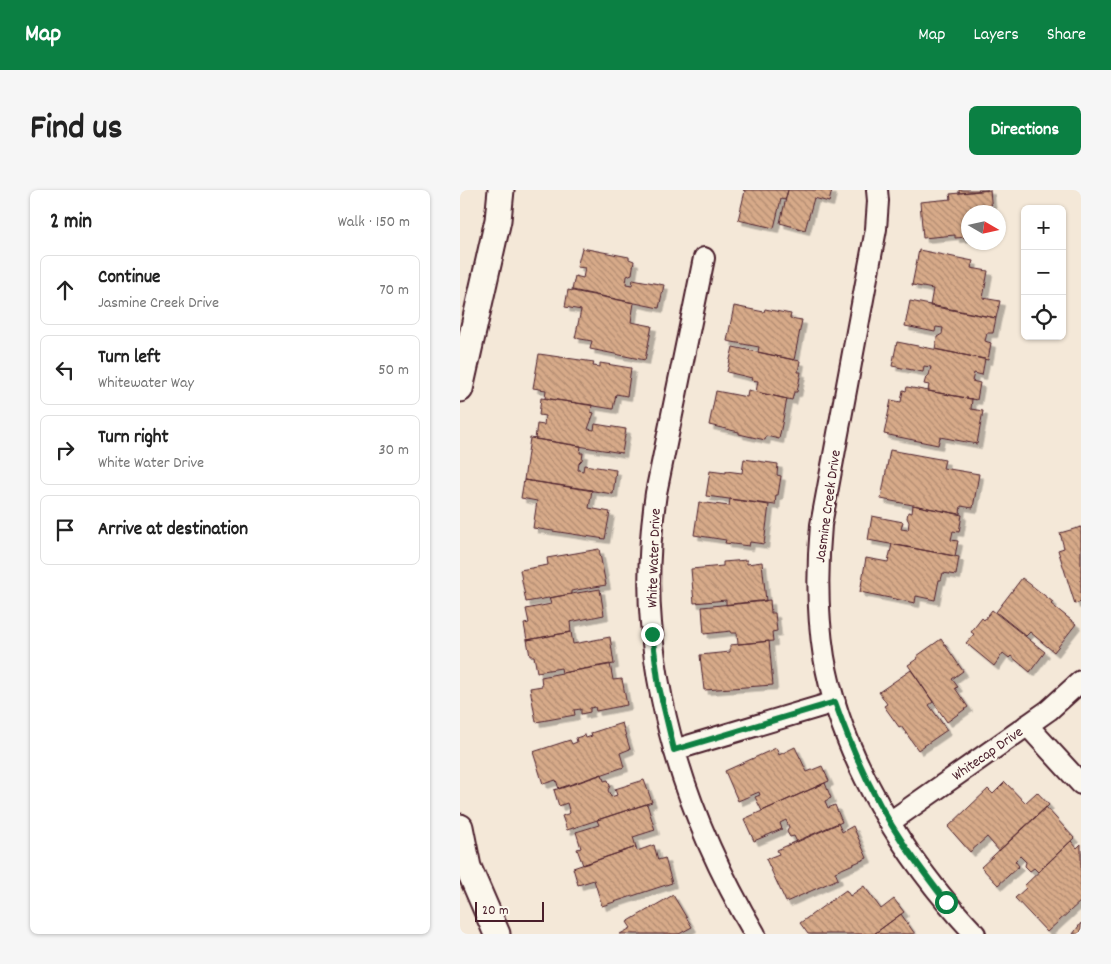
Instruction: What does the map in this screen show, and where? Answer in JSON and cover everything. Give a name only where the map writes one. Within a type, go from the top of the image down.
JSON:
[{"type":"street","points":[[460,389],[498,220],[501,190]]},
{"type":"street","name":"Jasmine Creek Drive","points":[[877,190],[876,230],[821,525],[817,570],[819,614],[825,658],[835,702],[868,783],[904,844],[946,902],[975,934]]},
{"type":"street","name":"White Water Drive","points":[[704,258],[656,493],[652,526],[649,590],[651,623],[659,687],[674,750],[688,793],[704,835],[723,876],[754,934]]},
{"type":"street","name":"Whitecap Drive","points":[[890,822],[1050,710],[1081,681]]},
{"type":"street","points":[[674,750],[835,702]]},
{"type":"street","points":[[1027,725],[1081,784]]},
{"type":"street","points":[[460,827],[464,868],[496,934]]},
{"type":"building","points":[[743,190],[788,190],[785,200],[781,199],[774,228],[738,220],[745,191]]},
{"type":"building","points":[[788,190],[832,190],[829,202],[814,198],[805,230],[780,223]]},
{"type":"building","points":[[959,190],[988,190],[959,193]]},
{"type":"building","points":[[990,190],[991,205],[961,205],[961,238],[955,238],[955,235],[923,238],[920,202],[951,199],[950,194]]},
{"type":"building","points":[[582,248],[629,257],[629,259],[634,261],[632,274],[627,276],[626,284],[632,285],[633,279],[664,285],[659,308],[572,290],[575,276],[583,278],[585,268],[577,267]]},
{"type":"building","points":[[919,250],[973,261],[971,268],[988,271],[983,298],[1000,301],[996,318],[930,306],[933,289],[912,285]]},
{"type":"building","points":[[568,290],[634,303],[631,322],[652,326],[645,360],[590,349],[592,341],[575,338],[581,310],[565,307]]},
{"type":"building","points":[[910,301],[996,318],[993,333],[987,333],[985,341],[991,343],[988,360],[935,349],[937,337],[942,334],[943,328],[936,327],[935,332],[905,326]]},
{"type":"building","points":[[734,306],[764,312],[765,309],[791,314],[790,318],[802,320],[794,360],[758,352],[759,347],[727,341]]},
{"type":"building","points":[[897,342],[985,359],[982,375],[974,373],[972,381],[980,383],[977,400],[928,391],[929,385],[924,384],[931,367],[924,366],[923,372],[892,366]]},
{"type":"building","points":[[733,347],[800,361],[798,372],[801,372],[797,392],[794,392],[792,400],[756,392],[758,381],[727,372]]},
{"type":"building","points":[[539,354],[594,362],[593,366],[600,367],[600,363],[631,368],[627,396],[616,394],[613,409],[545,398],[546,390],[533,388]]},
{"type":"building","points":[[907,387],[972,399],[971,409],[983,411],[977,444],[940,437],[938,445],[884,434],[891,400],[901,402],[903,390],[906,391]]},
{"type":"building","points":[[748,390],[787,399],[779,439],[766,436],[765,440],[709,425],[716,391],[747,397]]},
{"type":"building","points":[[541,398],[592,405],[591,412],[594,413],[588,429],[594,430],[595,424],[626,429],[622,453],[535,439],[537,424],[544,425],[545,416],[539,415]]},
{"type":"building","points":[[530,438],[581,446],[580,453],[583,453],[578,470],[583,471],[584,465],[616,470],[613,494],[524,480]]},
{"type":"building","points":[[890,450],[945,460],[943,468],[979,474],[973,508],[961,506],[960,514],[881,499]]},
{"type":"building","points":[[744,459],[778,464],[777,475],[781,476],[775,505],[706,496],[710,471],[742,473]]},
{"type":"building","points":[[524,480],[592,490],[589,508],[610,512],[605,539],[533,528],[537,501],[521,498]]},
{"type":"building","points":[[730,499],[769,505],[764,544],[750,542],[749,546],[725,543],[726,540],[694,535],[699,502],[729,506]]},
{"type":"building","points":[[913,505],[962,515],[959,532],[953,531],[951,540],[958,541],[955,556],[868,540],[872,516],[903,522],[901,529],[908,530],[908,512],[912,513]]},
{"type":"building","points":[[1081,527],[1081,602],[1075,604],[1058,550],[1064,548],[1060,533]]},
{"type":"building","points":[[892,544],[959,557],[956,575],[943,573],[941,580],[939,580],[935,600],[916,596],[915,603],[860,592],[866,558],[888,562]]},
{"type":"building","points":[[599,549],[606,585],[571,591],[571,594],[526,602],[520,570],[548,565],[547,558]]},
{"type":"building","points":[[747,560],[747,564],[762,562],[766,601],[726,605],[726,600],[694,603],[691,569],[723,566],[723,562]]},
{"type":"building","points":[[1022,578],[1053,602],[1051,604],[1076,624],[1054,652],[1030,632],[1026,636],[996,612]]},
{"type":"building","points":[[600,589],[604,615],[570,622],[571,632],[527,640],[524,624],[529,623],[526,609],[551,604],[549,598]]},
{"type":"building","points":[[770,600],[771,613],[775,613],[777,631],[772,632],[773,641],[738,644],[737,633],[731,633],[731,631],[704,634],[702,607]]},
{"type":"building","points":[[992,610],[1045,652],[1030,672],[1011,656],[1009,658],[1003,653],[994,666],[966,643],[974,634],[971,632],[982,618],[984,620]]},
{"type":"building","points":[[571,632],[573,644],[610,637],[614,664],[562,673],[561,668],[537,672],[534,656],[530,656],[527,640]]},
{"type":"building","points":[[941,639],[963,671],[952,679],[958,687],[955,688],[968,707],[947,722],[908,665]]},
{"type":"building","points":[[769,641],[773,685],[704,690],[700,655],[730,652],[730,645]]},
{"type":"building","points":[[610,664],[613,680],[622,679],[627,705],[596,711],[595,707],[590,708],[590,712],[581,714],[581,709],[574,710],[575,715],[536,722],[530,688],[542,686],[541,677]]},
{"type":"building","points":[[911,670],[933,702],[929,705],[947,730],[918,750],[884,706],[887,704],[879,692]]},
{"type":"building","points":[[622,723],[630,749],[620,753],[624,767],[559,789],[556,780],[543,784],[533,752],[570,740],[572,744],[577,742],[576,738],[585,735],[586,738],[592,736],[591,733]]},
{"type":"building","points":[[795,747],[807,772],[822,766],[829,781],[762,811],[755,797],[760,795],[759,792],[738,801],[725,771],[776,748],[779,755]]},
{"type":"building","points":[[602,774],[604,781],[608,780],[610,786],[608,790],[611,797],[617,795],[615,789],[644,780],[652,802],[567,830],[562,816],[570,813],[567,803],[559,806],[554,790]]},
{"type":"building","points":[[1005,782],[1025,803],[1037,792],[1049,805],[999,851],[987,837],[970,852],[948,827],[988,789],[993,794]]},
{"type":"building","points":[[825,783],[831,798],[825,801],[828,808],[835,805],[842,822],[797,842],[794,836],[790,837],[787,832],[789,827],[786,820],[780,823],[782,829],[754,841],[744,819]]},
{"type":"building","points":[[647,804],[655,830],[633,837],[636,847],[583,865],[577,849],[581,848],[576,832],[599,825],[597,820]]},
{"type":"building","points":[[1046,807],[1074,838],[1038,872],[1034,868],[1030,871],[1025,866],[1026,862],[1020,856],[1015,861],[1019,866],[998,885],[981,867]]},
{"type":"building","points":[[838,823],[842,832],[853,826],[867,858],[835,872],[838,879],[786,902],[766,859],[779,854],[777,850]]},
{"type":"building","points":[[1071,841],[1077,848],[1081,844],[1081,901],[1047,932],[1015,898],[1026,888],[1024,886]]},
{"type":"building","points":[[654,845],[658,860],[665,858],[672,883],[602,906],[594,880],[578,885],[573,868],[636,847],[637,851]]},
{"type":"building","points":[[864,886],[881,909],[894,899],[904,912],[874,934],[808,934],[800,923],[846,890],[850,896]]},
{"type":"building","points":[[673,895],[692,927],[679,934],[620,934],[631,928],[627,922]]},
{"type":"building","points":[[901,914],[915,934],[874,934]]},
{"type":"building","points":[[1081,923],[1081,934],[1073,934]]},
{"type":"route","points":[[652,634],[659,687],[674,750],[835,702],[868,783],[904,844],[946,902]]}]
